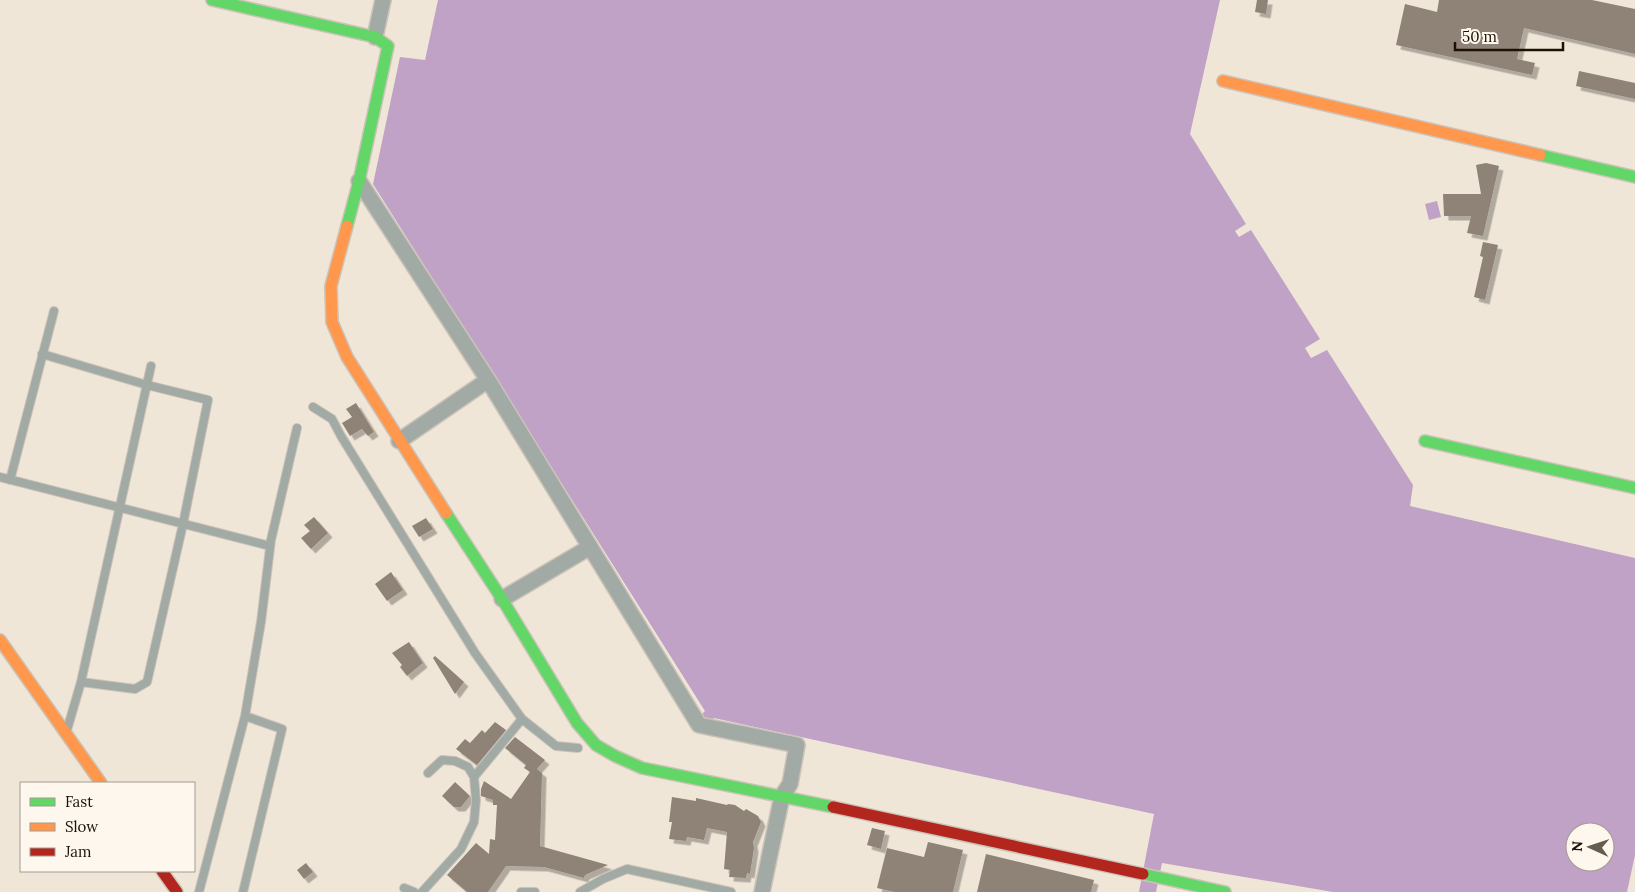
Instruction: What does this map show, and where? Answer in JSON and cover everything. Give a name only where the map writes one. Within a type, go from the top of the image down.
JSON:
[{"type":"street","points":[[212,0],[375,37],[388,46],[359,181],[331,286],[332,322],[347,357],[399,441],[502,599],[577,723],[596,745],[642,768],[782,796],[1225,892]]},
{"type":"street","points":[[375,37],[383,0]]},
{"type":"street","points":[[1223,81],[1635,177]]},
{"type":"street","points":[[359,181],[488,380],[699,725],[797,745],[790,784],[782,796],[762,892]]},
{"type":"street","points":[[399,441],[488,380]]},
{"type":"street","points":[[1425,441],[1635,488]]},
{"type":"street","points":[[502,599],[590,547]]},
{"type":"street","points":[[0,640],[99,782]]},
{"type":"street","points":[[163,872],[177,892]]},
{"type":"lane","points":[[10,480],[54,311]]},
{"type":"lane","points":[[42,354],[146,385],[208,400],[183,524],[147,682],[135,689],[81,682]]},
{"type":"lane","points":[[66,734],[81,682],[151,366]]},
{"type":"lane","points":[[313,407],[332,419],[340,436],[475,653],[522,720],[556,746],[578,748]]},
{"type":"lane","points":[[199,892],[245,716],[261,622],[270,546],[296,428]]},
{"type":"lane","points":[[0,477],[270,546]]},
{"type":"lane","points":[[243,892],[282,729],[245,716]]},
{"type":"lane","points":[[474,777],[522,720]]},
{"type":"lane","points":[[422,892],[461,849],[474,822],[476,800],[474,777],[468,767],[455,761],[442,760],[428,773]]},
{"type":"lane","points":[[580,892],[603,878],[627,869],[731,892]]},
{"type":"lane","points":[[404,888],[414,892]]},
{"type":"lane","points":[[521,892],[535,892]]},
{"type":"shaded area","points":[[438,0],[1220,0],[1190,134],[1246,224],[1235,231],[1239,237],[1251,230],[1320,339],[1305,348],[1311,358],[1327,350],[1413,485],[1410,506],[1635,558],[1635,855],[1627,892],[1333,892],[1162,863],[1156,892],[1139,892],[1154,814],[714,718],[708,723],[702,714],[705,711],[373,184],[400,57],[425,60]]},
{"type":"shaded area","points":[[1437,201],[1441,217],[1429,220],[1425,204]]},
{"type":"building","points":[[1257,0],[1268,0],[1266,14],[1255,12]]},
{"type":"building","points":[[1439,0],[1592,0],[1635,9],[1635,54],[1524,28],[1517,59],[1535,63],[1532,75],[1396,45],[1405,4],[1437,12]]},
{"type":"building","points":[[1579,71],[1635,83],[1635,99],[1576,86]]},
{"type":"building","points":[[1486,163],[1499,166],[1483,236],[1467,233],[1471,216],[1444,216],[1443,194],[1481,194],[1476,165]]},
{"type":"building","points":[[1483,242],[1498,245],[1485,300],[1474,297],[1483,257],[1480,256]]},
{"type":"building","points":[[356,403],[374,432],[368,436],[362,429],[350,436],[342,423],[352,417],[346,409]]},
{"type":"building","points":[[314,517],[328,533],[311,549],[301,538],[310,531],[304,525]]},
{"type":"building","points":[[426,518],[433,529],[419,537],[412,526]]},
{"type":"building","points":[[391,572],[403,590],[387,601],[375,584]]},
{"type":"building","points":[[409,642],[423,663],[407,676],[400,667],[402,665],[392,653]]},
{"type":"building","points":[[435,656],[464,682],[455,694],[433,658]]},
{"type":"building","points":[[495,722],[506,730],[477,765],[456,749],[465,739],[470,743],[482,730],[485,733]]},
{"type":"building","points":[[515,737],[545,760],[537,769],[542,773],[540,846],[608,865],[585,875],[584,878],[544,867],[506,866],[488,892],[467,892],[447,875],[476,843],[489,854],[490,839],[495,840],[497,805],[493,805],[493,800],[481,796],[484,781],[511,799],[530,772],[524,768],[526,765],[505,748]]},
{"type":"building","points":[[455,782],[470,796],[461,807],[454,807],[442,796]]},
{"type":"building","points":[[672,797],[696,801],[696,798],[735,805],[744,811],[746,809],[758,816],[761,822],[753,842],[754,848],[750,874],[747,873],[746,878],[729,877],[730,870],[724,869],[727,832],[707,828],[704,840],[687,837],[686,841],[669,839],[672,822],[669,822]]},
{"type":"building","points":[[872,828],[885,831],[881,849],[867,845]]},
{"type":"building","points":[[928,842],[963,850],[953,892],[894,892],[877,888],[887,848],[924,857]]},
{"type":"building","points":[[986,854],[1094,880],[1091,892],[977,892]]},
{"type":"building","points":[[306,863],[313,872],[304,879],[297,870]]},
{"type":"traffic: fast","points":[[212,0],[375,37],[388,46],[359,181],[347,226]]},
{"type":"traffic: fast","points":[[1540,155],[1635,177]]},
{"type":"traffic: fast","points":[[1425,441],[1635,488]]},
{"type":"traffic: fast","points":[[446,513],[502,599],[577,723],[596,745],[642,768],[833,807]]},
{"type":"traffic: fast","points":[[1143,874],[1225,892]]},
{"type":"traffic: slow","points":[[1223,81],[1540,155]]},
{"type":"traffic: slow","points":[[347,226],[331,286],[332,322],[347,357],[446,513]]},
{"type":"traffic: slow","points":[[0,640],[100,782]]},
{"type":"traffic: jam","points":[[833,807],[1143,874]]},
{"type":"traffic: jam","points":[[163,872],[177,892]]}]
